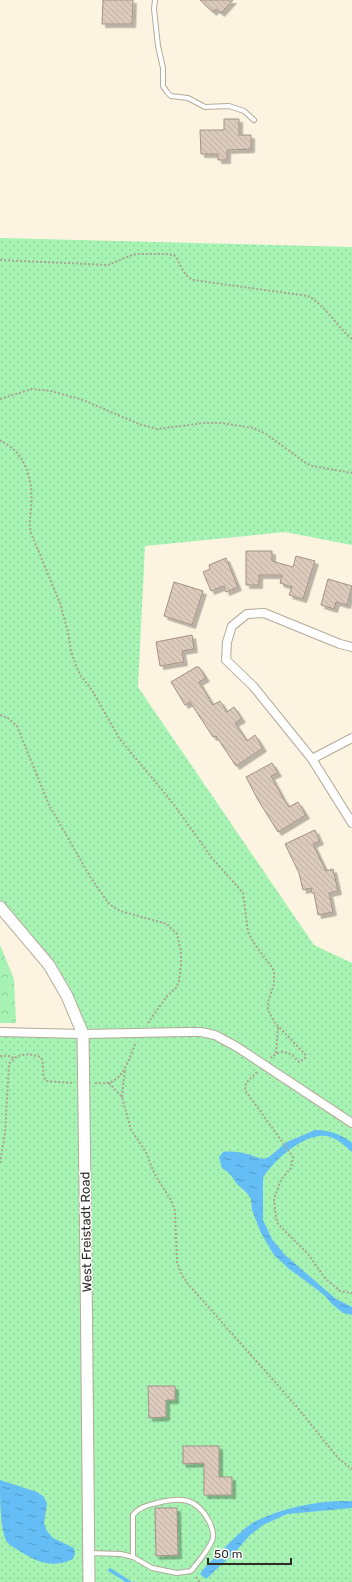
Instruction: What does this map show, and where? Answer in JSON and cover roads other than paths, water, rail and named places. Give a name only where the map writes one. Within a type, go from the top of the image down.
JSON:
[{"type":"street","points":[[352,647],[340,644],[264,613],[247,614],[232,626],[227,642],[226,660],[254,686],[312,760],[352,823]]},
{"type":"street","points":[[312,760],[352,738]]},
{"type":"street","name":"West Freistadt Road","points":[[0,907],[49,965],[67,996],[83,1034],[89,1582]]},
{"type":"street","points":[[0,1032],[83,1034],[201,1032],[214,1035],[238,1046],[352,1123]]},
{"type":"lane","points":[[155,0],[154,9],[163,68],[163,86],[167,92],[171,96],[188,98],[205,107],[229,106],[244,111],[254,120]]},
{"type":"lane","points":[[88,1552],[133,1557],[152,1568],[177,1573],[191,1571],[205,1554],[213,1540],[213,1528],[204,1511],[190,1501],[184,1499],[172,1499],[151,1504],[137,1510],[134,1515],[133,1557]]},
{"type":"water","points":[[315,1130],[330,1132],[344,1137],[352,1143],[352,1152],[337,1140],[326,1136],[317,1136],[299,1143],[282,1156],[263,1178],[263,1220],[272,1239],[285,1255],[336,1299],[352,1307],[352,1315],[343,1313],[323,1294],[288,1268],[274,1255],[261,1233],[252,1210],[251,1199],[230,1174],[222,1168],[219,1157],[223,1152],[234,1152],[244,1153],[263,1159],[269,1157],[287,1142]]},
{"type":"water","points":[[0,1480],[37,1492],[44,1497],[47,1504],[44,1523],[47,1531],[53,1538],[74,1548],[75,1553],[73,1559],[58,1564],[44,1563],[32,1558],[9,1544],[5,1538],[2,1525]]},
{"type":"water","points":[[352,1501],[352,1508],[287,1514],[263,1525],[250,1535],[235,1552],[206,1579],[200,1574],[221,1551],[247,1527],[256,1521],[278,1512],[302,1505]]},
{"type":"waterway","points":[[110,1570],[129,1582]]}]
